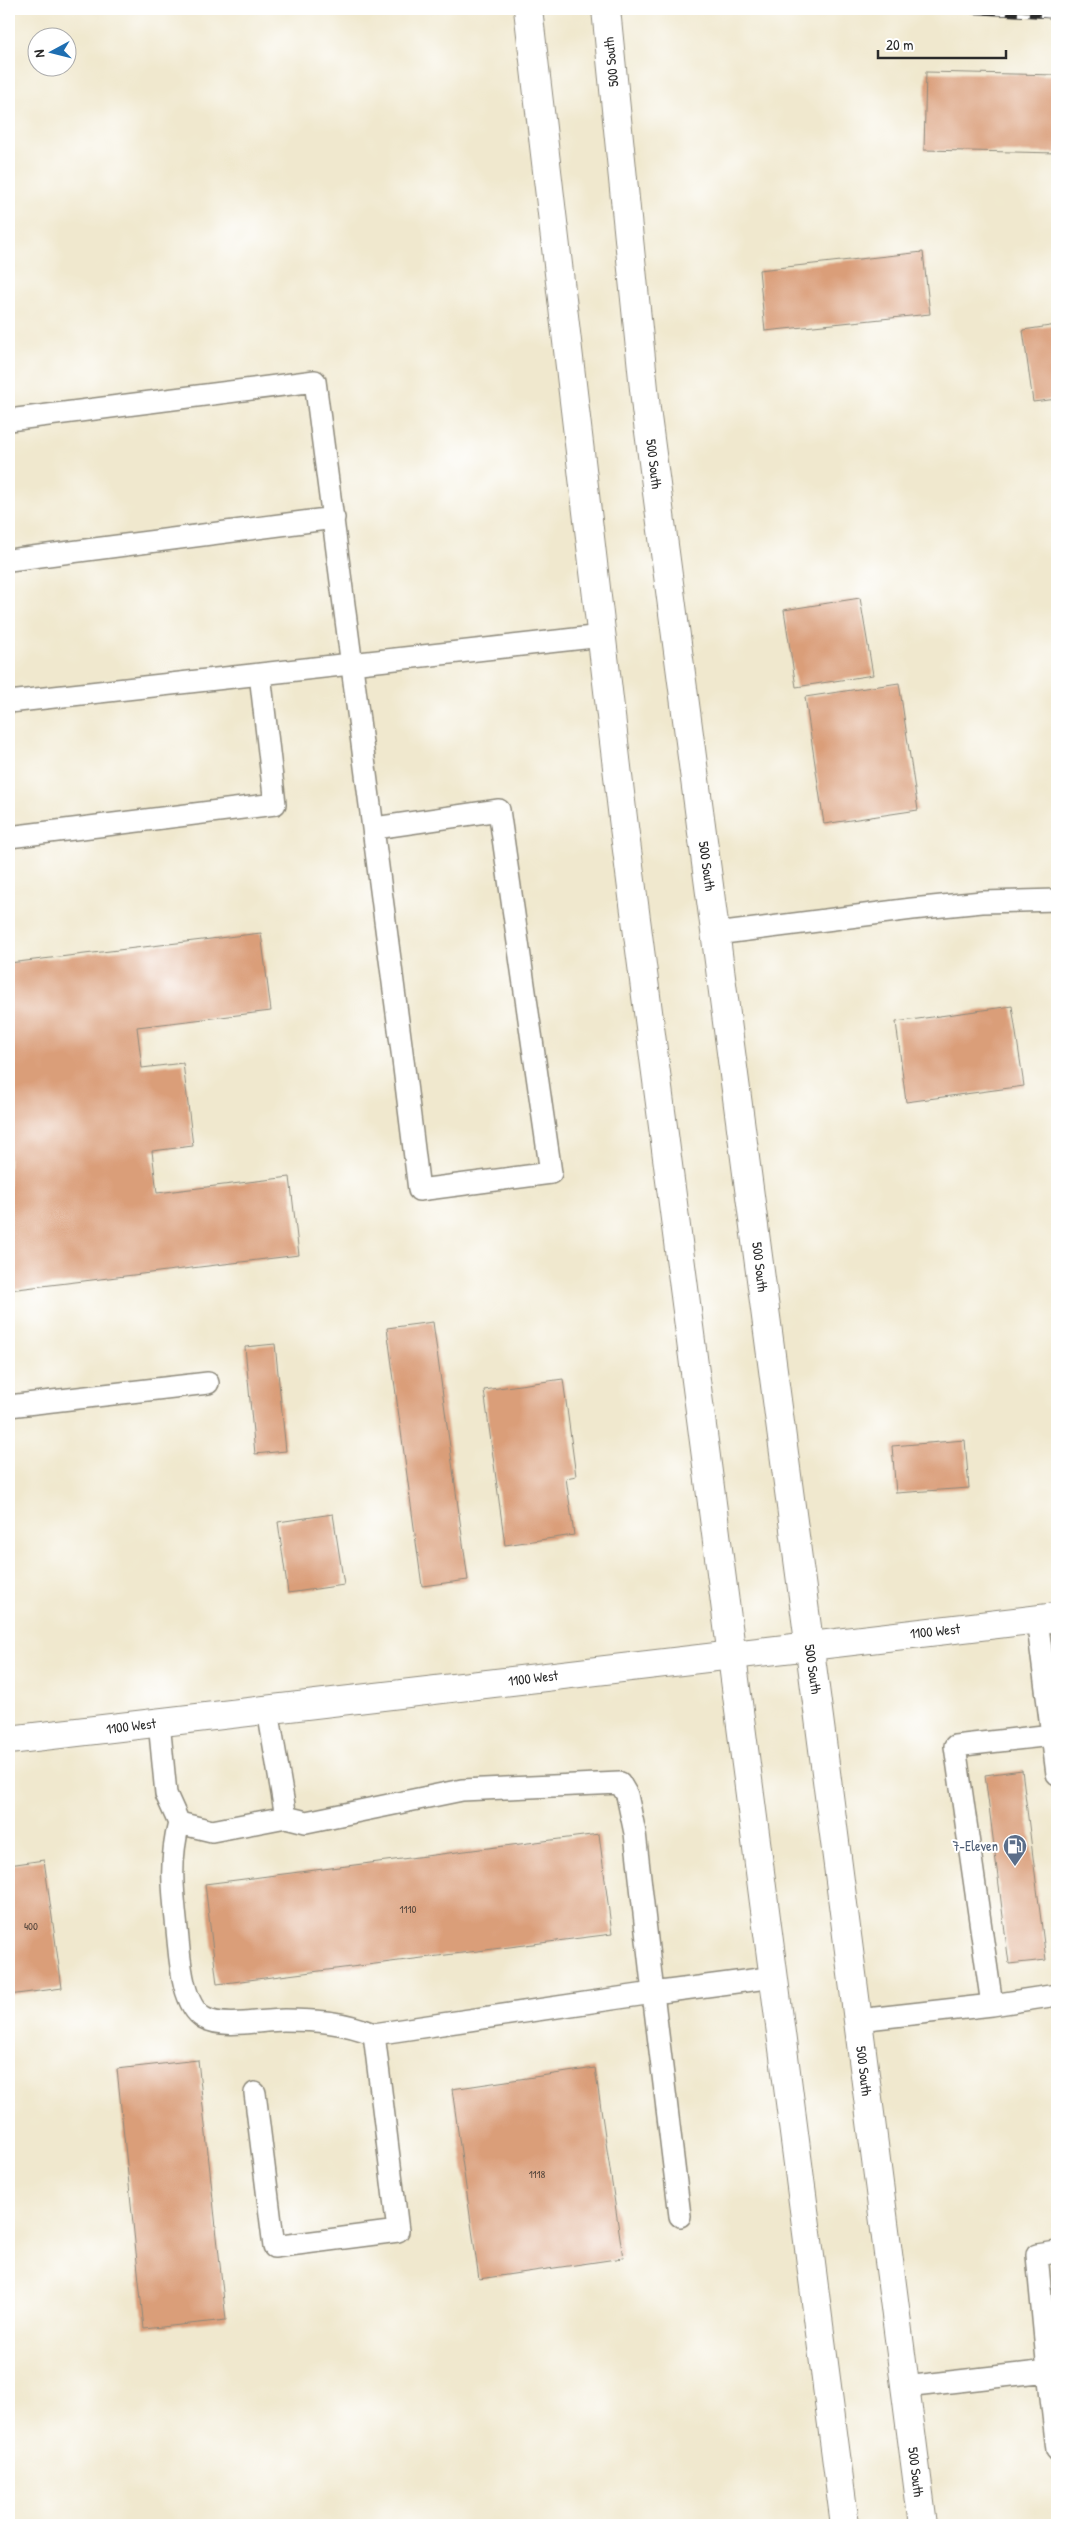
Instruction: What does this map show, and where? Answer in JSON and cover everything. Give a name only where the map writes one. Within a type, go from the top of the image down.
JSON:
[{"type":"main road","points":[[528,9],[602,636],[673,1211],[775,1977],[845,2525]]},
{"type":"main road","name":"500 South","points":[[606,9],[646,409],[810,1645],[923,2525]]},
{"type":"main road","name":"1100 West","points":[[9,1740],[1047,1618]]},
{"type":"lane","points":[[9,420],[315,381],[354,664],[419,1190],[551,1173],[499,810],[375,828]]},
{"type":"lane","points":[[9,560],[334,518]]},
{"type":"lane","points":[[9,702],[602,636]]},
{"type":"lane","points":[[9,837],[275,804],[260,674]]},
{"type":"lane","points":[[716,934],[982,902],[1057,900]]},
{"type":"lane","points":[[9,1406],[208,1383]]},
{"type":"lane","points":[[1047,1618],[1057,1774]]},
{"type":"lane","points":[[268,1710],[286,1817]]},
{"type":"lane","points":[[159,1722],[166,1794],[179,1823],[171,1867],[182,1976],[194,2006],[204,2018],[222,2022],[241,2023],[324,2021],[350,2024],[374,2034],[775,1977]]},
{"type":"lane","points":[[992,2005],[956,1746],[1055,1734]]},
{"type":"lane","points":[[179,1823],[212,1831],[286,1817],[306,1822],[462,1790],[620,1783],[627,1795],[635,1833],[680,2216]]},
{"type":"lane","points":[[858,2020],[992,2005],[1057,1995]]},
{"type":"lane","points":[[255,2093],[274,2247],[398,2231],[374,2034]]},
{"type":"lane","points":[[1057,2252],[1036,2255],[1057,2450]]},
{"type":"lane","points":[[905,2387],[1048,2372]]},
{"type":"building","points":[[926,72],[1057,75],[1057,153],[924,150]]},
{"type":"building","points":[[923,252],[930,314],[765,331],[759,270]]},
{"type":"building","points":[[1057,325],[1057,399],[1033,402],[1023,330]]},
{"type":"building","points":[[860,598],[873,675],[796,687],[784,610]]},
{"type":"building","points":[[899,683],[918,810],[824,824],[805,697]]},
{"type":"building","points":[[261,933],[271,1011],[137,1027],[142,1068],[183,1063],[193,1146],[152,1151],[157,1193],[290,1177],[299,1255],[9,1290],[9,963]]},
{"type":"building","points":[[1012,1006],[1024,1086],[906,1102],[896,1022]]},
{"type":"building","points":[[433,1322],[468,1580],[422,1586],[387,1328]]},
{"type":"building","points":[[275,1344],[286,1451],[255,1454],[245,1347]]},
{"type":"building","points":[[563,1379],[576,1476],[566,1478],[574,1535],[505,1545],[484,1390]]},
{"type":"building","points":[[965,1440],[969,1488],[896,1493],[892,1446]]},
{"type":"building","points":[[333,1514],[344,1585],[288,1593],[278,1522]]},
{"type":"building","name":"7-Eleven","points":[[1022,1770],[1046,1960],[1009,1964],[985,1775]]},
{"type":"building","points":[[599,1834],[612,1934],[217,1984],[205,1884]]},
{"type":"building","points":[[44,1860],[62,1988],[9,1995],[9,1865]]},
{"type":"building","points":[[198,2060],[226,2320],[144,2329],[117,2069]]},
{"type":"building","points":[[595,2068],[623,2258],[479,2279],[452,2089]]},
{"type":"railway","points":[[930,9],[1057,16]]},
{"type":"place","name":"7-Eleven","points":[[1015,1867]]}]
